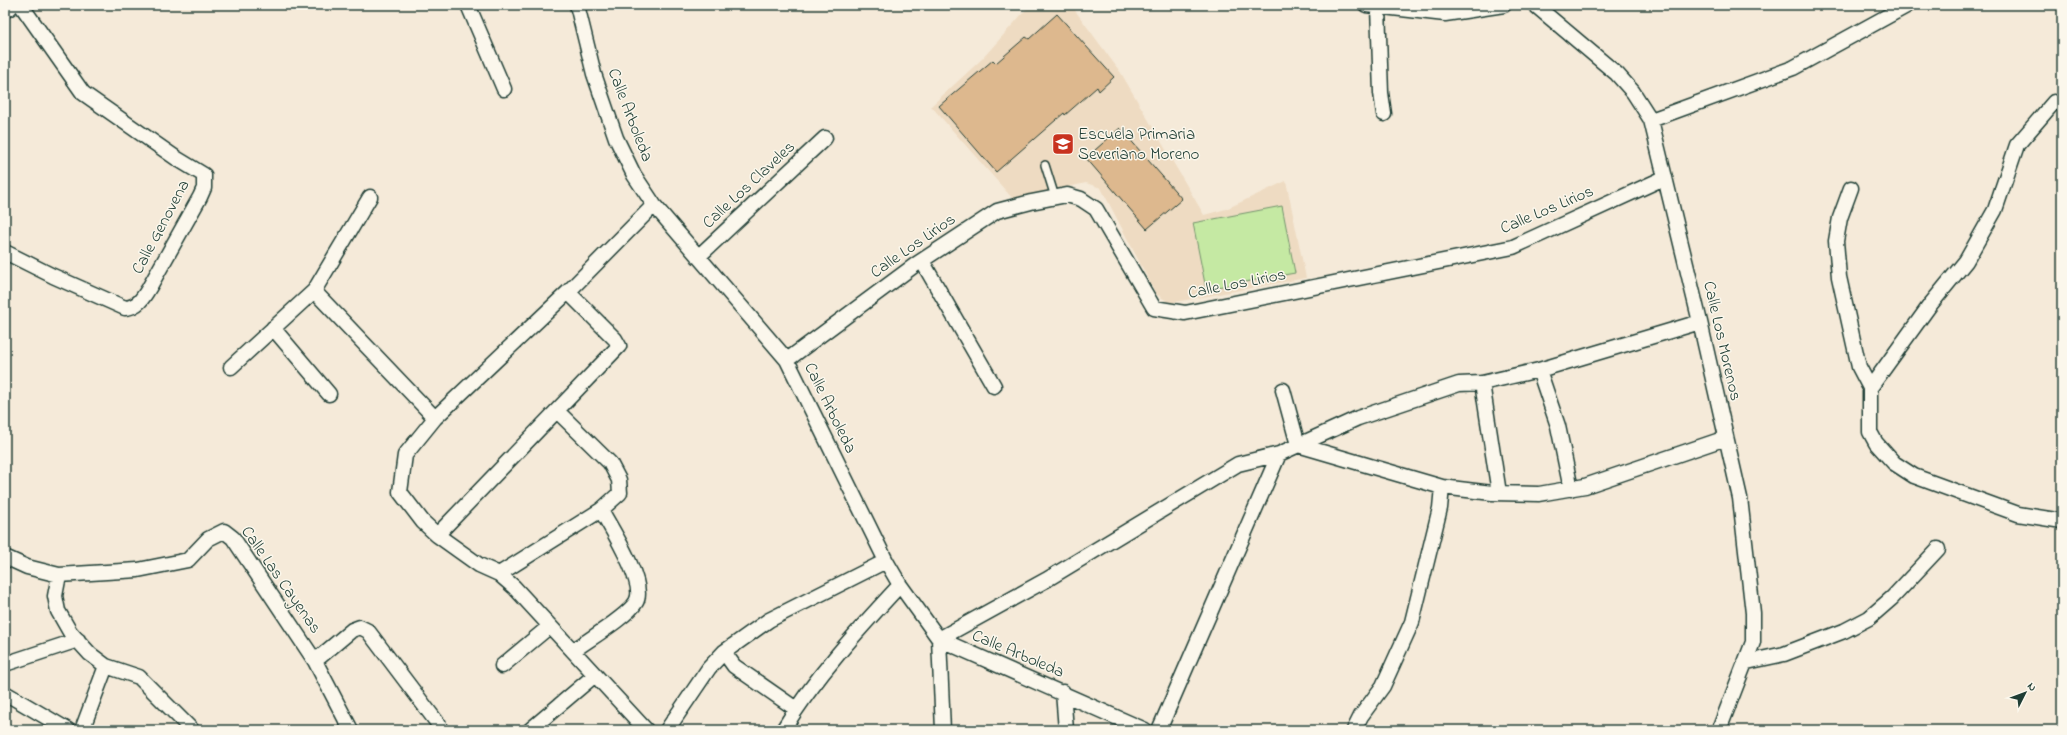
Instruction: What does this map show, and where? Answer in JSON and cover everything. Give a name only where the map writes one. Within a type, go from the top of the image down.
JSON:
[{"type":"street","name":"Calle Genovena","points":[[5,252],[53,276],[125,308],[130,308],[141,301],[149,288],[200,197],[206,181],[204,175],[199,170],[176,158],[83,93],[22,5]]},
{"type":"street","points":[[468,5],[504,89]]},
{"type":"street","name":"Calle Arboleda","points":[[577,5],[594,74],[616,138],[634,175],[654,205],[786,360],[886,561],[900,585],[938,640],[1062,692],[1145,730]]},
{"type":"street","points":[[1384,114],[1372,6],[1445,14],[1504,5]]},
{"type":"street","name":"Calle Los Morenos","points":[[1535,5],[1618,74],[1633,92],[1651,120],[1700,322],[1740,498],[1753,613],[1753,642],[1747,662],[1719,730]]},
{"type":"street","points":[[1651,120],[1793,68],[1908,5]]},
{"type":"street","points":[[1870,388],[1930,305],[1966,261],[1995,210],[2017,145],[2054,102]]},
{"type":"street","name":"Calle Los Claveles","points":[[698,257],[825,138]]},
{"type":"street","name":"Calle Los Lirios","points":[[786,360],[922,261],[997,212],[1055,197],[1067,195],[1081,199],[1096,209],[1154,308],[1185,313],[1513,247],[1664,178]]},
{"type":"street","points":[[1851,188],[1840,218],[1836,242],[1839,277],[1859,367],[1870,388],[1870,432],[1876,443],[1894,463],[1914,476],[2018,514],[2062,521]]},
{"type":"street","points":[[231,367],[314,291],[370,197]]},
{"type":"street","points":[[646,730],[514,586],[499,574],[479,565],[437,535],[423,522],[400,492],[405,455],[435,418],[568,292],[654,205]]},
{"type":"street","points":[[922,261],[994,386]]},
{"type":"street","points":[[314,291],[435,418]]},
{"type":"street","points":[[437,535],[619,346],[615,339],[568,292]]},
{"type":"street","points":[[943,730],[938,640],[1046,580],[1238,464],[1279,454],[1358,418],[1452,386],[1459,384],[1482,383],[1539,370],[1700,322]]},
{"type":"street","points":[[273,328],[329,394]]},
{"type":"street","points":[[1539,370],[1558,426],[1571,489]]},
{"type":"street","points":[[1482,383],[1499,493]]},
{"type":"street","points":[[1283,390],[1298,445]]},
{"type":"street","points":[[499,574],[601,510],[620,493],[619,480],[610,463],[557,411]]},
{"type":"street","points":[[1298,445],[1442,487],[1499,493],[1538,494],[1585,486],[1726,438]]},
{"type":"street","points":[[1158,730],[1279,454]]},
{"type":"street","points":[[1354,730],[1361,716],[1382,686],[1412,622],[1440,508],[1442,487]]},
{"type":"street","points":[[573,651],[623,615],[636,602],[639,590],[634,573],[601,510]]},
{"type":"street","name":"Calle Las Cayenas","points":[[5,557],[27,568],[59,575],[138,570],[188,560],[208,539],[224,531],[233,538],[315,661],[351,730]]},
{"type":"street","points":[[1747,662],[1784,654],[1844,631],[1870,618],[1892,598],[1938,549]]},
{"type":"street","points":[[667,730],[709,668],[724,652],[769,620],[886,561]]},
{"type":"street","points":[[59,575],[55,596],[58,611],[70,632],[90,654],[106,666],[139,677],[192,730]]},
{"type":"street","points":[[783,730],[796,709],[857,631],[900,585]]},
{"type":"street","points":[[502,666],[550,626]]},
{"type":"street","points":[[315,661],[352,630],[360,627],[368,631],[439,725]]},
{"type":"street","points":[[5,664],[78,640]]},
{"type":"street","points":[[724,652],[734,666],[796,709]]},
{"type":"street","points":[[82,730],[106,666]]},
{"type":"street","points":[[530,730],[595,675]]},
{"type":"street","points":[[1062,692],[1066,730]]},
{"type":"street","points":[[5,693],[68,730]]},
{"type":"lane","points":[[1045,165],[1055,197]]},
{"type":"shaded area","name":"Escuela Primaria Severiano Moreno","points":[[1030,5],[1071,5],[1121,73],[1204,215],[1226,209],[1286,181],[1306,278],[1170,303],[1156,294],[1101,188],[1086,183],[1013,199],[931,106],[982,59]]},
{"type":"green space","points":[[1282,206],[1295,273],[1206,289],[1193,223]]},
{"type":"building","points":[[1057,14],[1114,77],[1099,91],[1097,87],[1065,115],[1064,113],[996,172],[939,106],[993,60],[996,63],[1026,37],[1029,39]]},
{"type":"building","points":[[1120,128],[1182,199],[1147,229],[1086,158]]},
{"type":"place","name":"Escuela Primaria Severiano Moreno","points":[[1063,144]]}]
